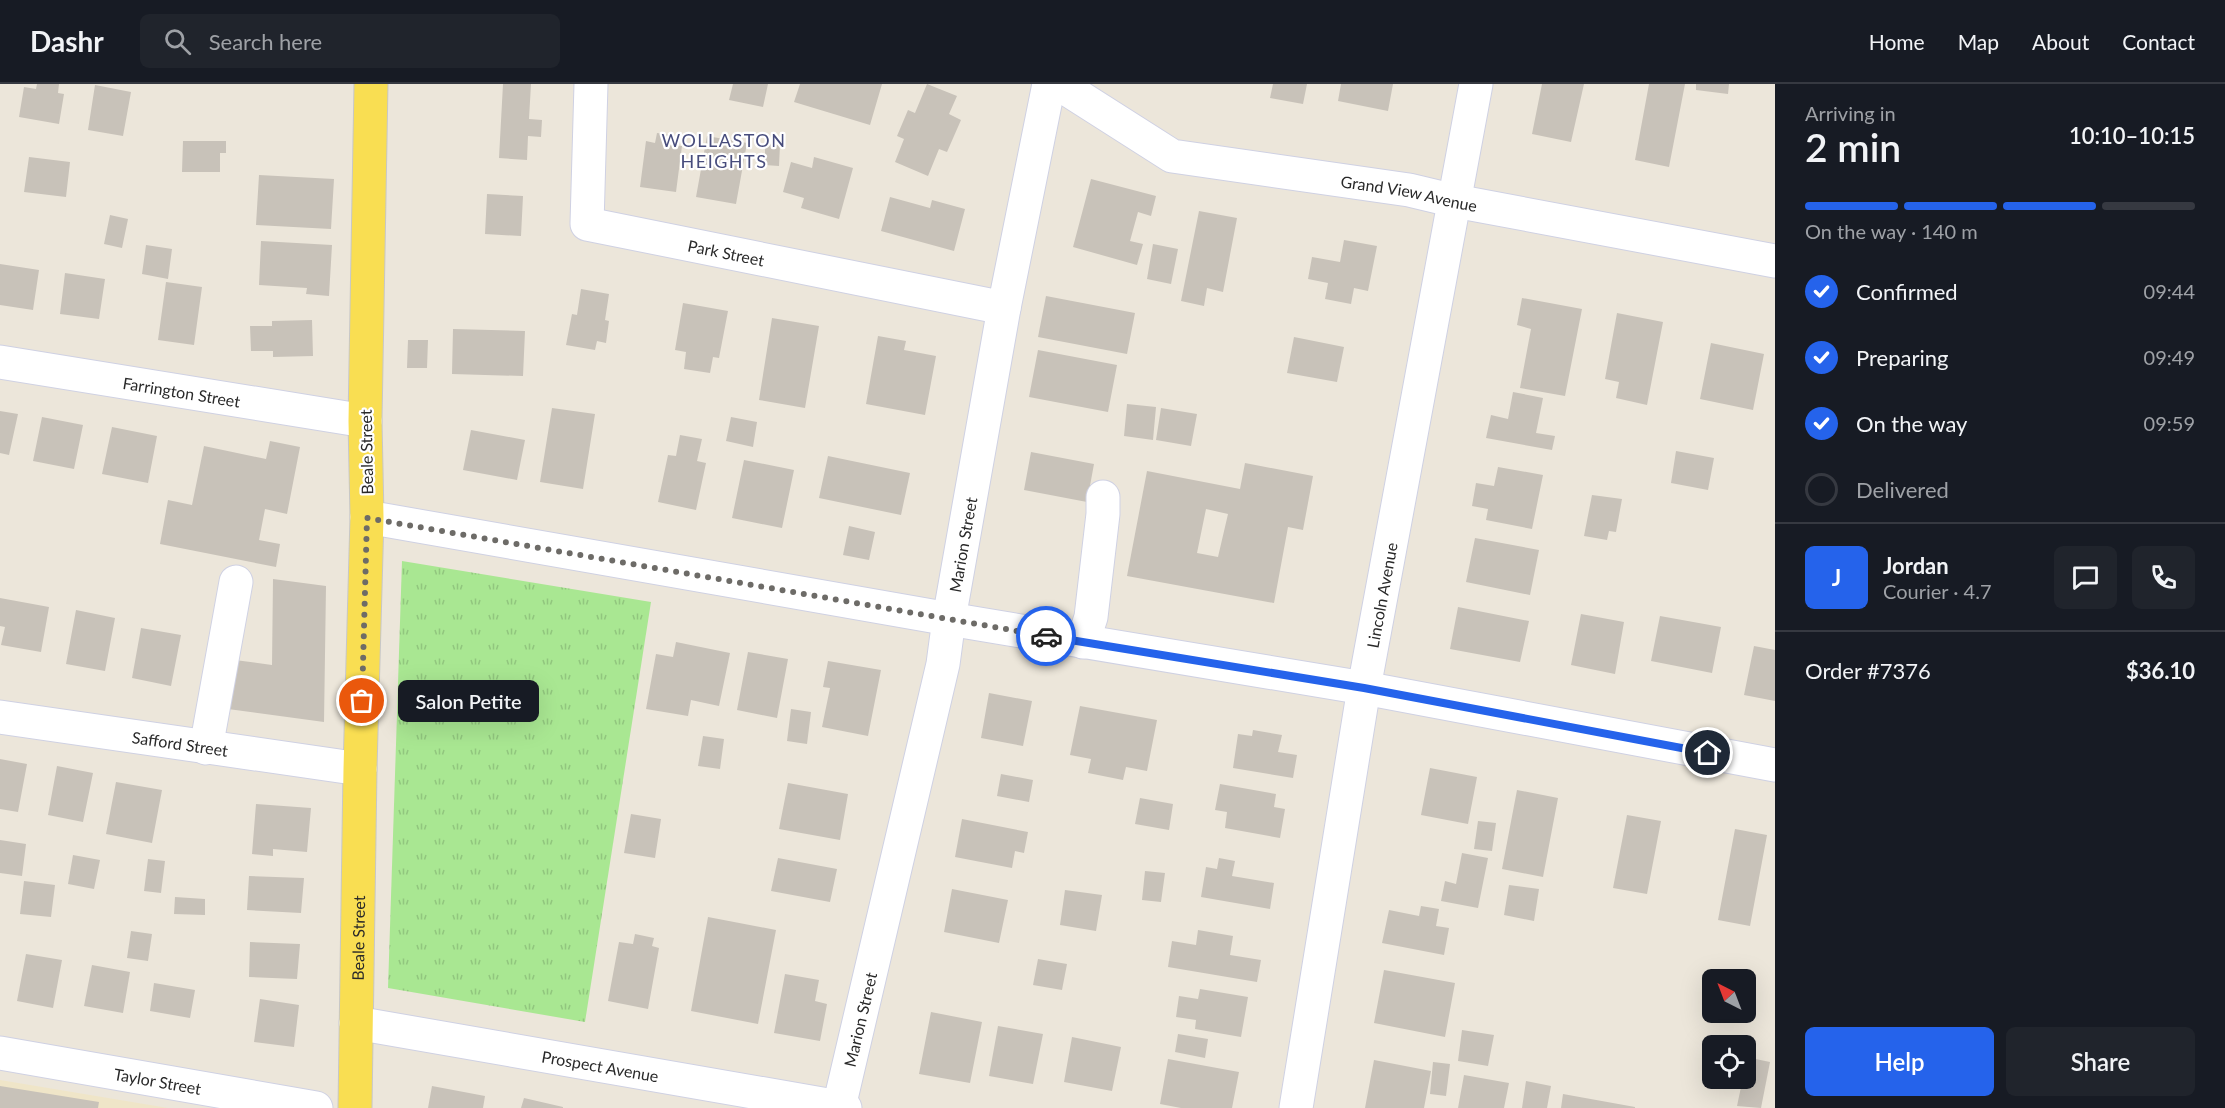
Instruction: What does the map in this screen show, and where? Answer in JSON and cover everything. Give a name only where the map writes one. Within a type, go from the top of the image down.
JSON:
[{"type":"main road","name":"Beale Street","points":[[355,1108],[360,770],[367,518],[365,421],[372,84]]},
{"type":"street","name":"Park Street","points":[[591,84],[587,224],[1004,308]]},
{"type":"street","name":"Marion Street","points":[[842,1108],[943,664],[948,619],[1004,308],[1049,84]]},
{"type":"street","name":"Grand View Avenue","points":[[1059,84],[1172,156],[1409,190],[1455,201],[1775,261]]},
{"type":"street","name":"Lincoln Avenue","points":[[1296,1108],[1364,688],[1476,84]]},
{"type":"street","name":"Farrington Street","points":[[0,362],[365,421]]},
{"type":"street","points":[[1083,642],[1095,592],[1103,497]]},
{"type":"street","points":[[367,518],[948,619],[1364,688],[1775,765]]},
{"type":"street","points":[[206,748],[236,582]]},
{"type":"street","name":"Safford Street","points":[[0,717],[360,770]]},
{"type":"street","name":"Prospect Avenue","points":[[356,1023],[842,1108]]},
{"type":"street","name":"Taylor Street","points":[[0,1053],[316,1108]]},
{"type":"shaded area","points":[[0,1080],[168,1108],[0,1108]]},
{"type":"green space","points":[[402,561],[651,602],[585,1022],[388,988]]},
{"type":"building","points":[[37,84],[59,84],[58,93],[64,94],[59,124],[19,117],[24,87],[36,89]]},
{"type":"building","points":[[503,84],[531,84],[529,119],[542,120],[541,137],[528,136],[527,160],[499,158]]},
{"type":"building","points":[[733,84],[768,84],[763,107],[729,100]]},
{"type":"building","points":[[800,84],[882,84],[870,125],[794,102]]},
{"type":"building","points":[[927,84],[957,96],[949,114],[961,120],[947,152],[939,149],[928,176],[895,162],[904,139],[897,136],[908,110],[915,113]]},
{"type":"building","points":[[1273,84],[1307,84],[1303,104],[1270,98]]},
{"type":"building","points":[[1341,84],[1393,84],[1388,111],[1338,101]]},
{"type":"building","points":[[1542,84],[1584,84],[1571,142],[1532,134]]},
{"type":"building","points":[[1649,84],[1685,84],[1669,167],[1635,160]]},
{"type":"building","points":[[1696,84],[1729,84],[1728,94],[1696,90]]},
{"type":"building","points":[[95,85],[131,92],[123,136],[88,130]]},
{"type":"building","points":[[657,133],[672,135],[670,145],[682,146],[676,192],[640,187],[646,141],[655,143]]},
{"type":"building","points":[[707,136],[747,143],[736,204],[696,197]]},
{"type":"building","points":[[183,141],[226,141],[226,153],[220,153],[220,172],[182,172]]},
{"type":"building","points":[[765,144],[780,145],[779,166],[765,165]]},
{"type":"building","points":[[29,157],[70,162],[66,197],[24,192]]},
{"type":"building","points":[[814,157],[853,168],[839,219],[801,208],[804,198],[783,192],[791,162],[812,168]]},
{"type":"building","points":[[259,175],[334,179],[331,229],[256,225]]},
{"type":"building","points":[[1091,179],[1156,196],[1151,216],[1138,212],[1130,241],[1143,244],[1137,265],[1073,247]]},
{"type":"building","points":[[487,194],[523,196],[521,236],[485,234]]},
{"type":"building","points":[[890,197],[930,208],[932,200],[965,209],[954,251],[881,231]]},
{"type":"building","points":[[1199,211],[1237,218],[1223,292],[1207,288],[1204,306],[1181,301]]},
{"type":"building","points":[[110,215],[128,219],[122,248],[104,244]]},
{"type":"building","points":[[1344,240],[1377,246],[1368,291],[1354,288],[1351,304],[1325,299],[1328,283],[1308,279],[1312,257],[1340,262]]},
{"type":"building","points":[[261,241],[332,245],[329,296],[306,294],[307,288],[259,285]]},
{"type":"building","points":[[1153,244],[1178,249],[1171,284],[1147,279]]},
{"type":"building","points":[[146,245],[172,249],[168,279],[142,274]]},
{"type":"building","points":[[0,264],[39,270],[33,310],[0,305]]},
{"type":"building","points":[[65,273],[105,279],[99,319],[60,314]]},
{"type":"building","points":[[166,282],[202,287],[194,345],[158,340]]},
{"type":"building","points":[[581,289],[609,294],[605,320],[609,321],[606,343],[597,341],[595,350],[566,345],[572,314],[577,315]]},
{"type":"building","points":[[1046,296],[1135,313],[1127,354],[1038,337]]},
{"type":"building","points":[[1522,298],[1582,309],[1565,396],[1520,388],[1531,329],[1517,325]]},
{"type":"building","points":[[683,303],[728,311],[719,358],[713,357],[710,373],[684,369],[686,352],[675,350]]},
{"type":"building","points":[[1617,313],[1663,322],[1647,405],[1616,398],[1619,382],[1605,379]]},
{"type":"building","points":[[772,318],[819,326],[805,408],[759,400]]},
{"type":"building","points":[[312,320],[313,356],[273,357],[273,351],[251,351],[250,326],[272,326],[272,321]]},
{"type":"building","points":[[453,329],[525,331],[523,376],[452,374]]},
{"type":"building","points":[[878,336],[906,341],[904,350],[936,356],[925,415],[866,404]]},
{"type":"building","points":[[1294,337],[1344,347],[1337,382],[1287,373]]},
{"type":"building","points":[[408,340],[428,340],[427,368],[407,368]]},
{"type":"building","points":[[1711,343],[1764,354],[1753,410],[1700,399]]},
{"type":"building","points":[[1038,350],[1117,365],[1108,412],[1029,397]]},
{"type":"building","points":[[1513,392],[1543,398],[1536,433],[1555,436],[1552,450],[1486,438],[1491,415],[1508,419]]},
{"type":"building","points":[[1127,404],[1156,407],[1153,440],[1124,436]]},
{"type":"building","points":[[552,408],[595,414],[583,489],[540,482]]},
{"type":"building","points":[[1161,408],[1197,414],[1191,446],[1156,440]]},
{"type":"building","points":[[0,411],[18,414],[9,455],[0,453]]},
{"type":"building","points":[[42,417],[83,425],[74,469],[33,461]]},
{"type":"building","points":[[731,417],[757,422],[753,447],[726,441]]},
{"type":"building","points":[[112,427],[157,436],[148,483],[102,474]]},
{"type":"building","points":[[471,430],[525,440],[517,480],[463,470]]},
{"type":"building","points":[[680,435],[702,439],[697,461],[706,463],[696,510],[658,502],[668,455],[676,456]]},
{"type":"building","points":[[270,441],[300,447],[287,514],[265,509],[259,540],[280,544],[276,567],[160,544],[168,500],[192,505],[204,446],[266,459]]},
{"type":"building","points":[[1676,451],[1714,458],[1708,490],[1671,483]]},
{"type":"building","points":[[1031,452],[1094,464],[1087,502],[1024,490]]},
{"type":"building","points":[[828,456],[910,473],[901,515],[819,498]]},
{"type":"building","points":[[744,460],[794,470],[782,528],[732,518]]},
{"type":"building","points":[[1245,463],[1313,476],[1303,530],[1288,527],[1274,603],[1127,576],[1147,471],[1240,489]],"holes":[[[1206,509],[1228,514],[1218,557],[1197,553]]]},
{"type":"building","points":[[1498,467],[1543,475],[1532,529],[1486,520],[1488,509],[1472,506],[1476,483],[1494,486]]},
{"type":"building","points":[[1592,495],[1622,499],[1616,532],[1609,531],[1607,540],[1584,536]]},
{"type":"building","points":[[849,526],[875,532],[869,560],[843,555]]},
{"type":"building","points":[[1475,538],[1539,550],[1530,595],[1466,582]]},
{"type":"building","points":[[273,579],[326,586],[324,722],[228,709],[235,660],[272,665]]},
{"type":"building","points":[[0,598],[49,607],[41,652],[1,645],[5,627],[0,626]]},
{"type":"building","points":[[1458,607],[1529,621],[1520,662],[1450,649]]},
{"type":"building","points":[[76,610],[115,618],[105,671],[66,664]]},
{"type":"building","points":[[1581,614],[1624,622],[1615,674],[1571,665]]},
{"type":"building","points":[[1660,616],[1721,627],[1712,673],[1651,661]]},
{"type":"building","points":[[141,628],[181,635],[171,686],[132,678]]},
{"type":"building","points":[[676,642],[730,653],[719,706],[691,700],[688,716],[646,709],[656,654],[673,657]]},
{"type":"building","points":[[1754,646],[1775,650],[1775,701],[1744,695]]},
{"type":"building","points":[[748,652],[788,659],[777,718],[737,710]]},
{"type":"building","points":[[828,661],[881,670],[868,736],[822,727],[830,688],[823,687]]},
{"type":"building","points":[[989,693],[1032,701],[1023,746],[981,738]]},
{"type":"building","points":[[1080,706],[1157,720],[1147,771],[1126,767],[1123,780],[1088,773],[1091,759],[1070,755]]},
{"type":"building","points":[[791,709],[811,712],[807,744],[787,741]]},
{"type":"building","points":[[1253,730],[1282,735],[1278,752],[1297,755],[1293,778],[1233,768],[1238,734],[1252,736]]},
{"type":"building","points":[[703,736],[724,739],[720,769],[698,766]]},
{"type":"building","points":[[0,759],[27,764],[18,812],[0,809]]},
{"type":"building","points":[[57,766],[93,773],[83,822],[48,815]]},
{"type":"building","points":[[1430,768],[1477,777],[1468,824],[1421,815]]},
{"type":"building","points":[[1001,774],[1033,780],[1029,802],[997,796]]},
{"type":"building","points":[[116,782],[162,790],[152,843],[106,834]]},
{"type":"building","points":[[788,783],[848,794],[840,840],[779,829]]},
{"type":"building","points":[[1220,784],[1276,794],[1274,807],[1285,809],[1280,838],[1225,828],[1227,812],[1215,810]]},
{"type":"building","points":[[1517,790],[1558,798],[1543,877],[1502,869]]},
{"type":"building","points":[[1140,798],[1173,804],[1169,830],[1135,824]]},
{"type":"building","points":[[256,804],[311,808],[307,852],[273,849],[273,856],[252,854]]},
{"type":"building","points":[[631,814],[661,819],[655,858],[624,853]]},
{"type":"building","points":[[1627,815],[1661,821],[1647,894],[1613,888]]},
{"type":"building","points":[[962,819],[1028,832],[1024,853],[1015,851],[1012,868],[955,857]]},
{"type":"building","points":[[1478,821],[1496,823],[1492,851],[1474,849]]},
{"type":"building","points":[[1735,829],[1767,835],[1750,926],[1718,920]]},
{"type":"building","points":[[0,840],[26,844],[22,876],[0,873]]},
{"type":"building","points":[[1462,853],[1488,858],[1478,908],[1441,901],[1445,881],[1456,884]]},
{"type":"building","points":[[73,855],[100,860],[94,889],[68,884]]},
{"type":"building","points":[[778,858],[837,869],[830,902],[771,891]]},
{"type":"building","points":[[1219,858],[1235,861],[1232,876],[1274,883],[1270,909],[1201,897],[1206,867],[1217,869]]},
{"type":"building","points":[[148,859],[165,861],[161,893],[144,891]]},
{"type":"building","points":[[1145,871],[1165,873],[1161,902],[1142,900]]},
{"type":"building","points":[[249,876],[304,878],[301,913],[247,910]]},
{"type":"building","points":[[24,881],[55,885],[51,917],[20,914]]},
{"type":"building","points":[[1509,885],[1539,889],[1534,921],[1504,915]]},
{"type":"building","points":[[952,889],[1008,900],[999,943],[944,932]]},
{"type":"building","points":[[1065,890],[1102,895],[1096,931],[1060,925]]},
{"type":"building","points":[[175,897],[205,899],[205,915],[174,914]]},
{"type":"building","points":[[1421,906],[1439,909],[1436,926],[1449,928],[1444,955],[1382,943],[1389,910],[1419,916]]},
{"type":"building","points":[[708,917],[776,930],[758,1024],[691,1011]]},
{"type":"building","points":[[1198,930],[1233,936],[1230,955],[1261,960],[1257,982],[1168,967],[1172,941],[1196,945]]},
{"type":"building","points":[[131,931],[152,934],[148,961],[127,958]]},
{"type":"building","points":[[635,934],[654,938],[652,946],[659,948],[648,1009],[608,1001],[619,942],[633,944]]},
{"type":"building","points":[[250,942],[300,944],[297,979],[249,977]]},
{"type":"building","points":[[26,954],[62,960],[53,1008],[17,1001]]},
{"type":"building","points":[[1038,959],[1067,964],[1062,990],[1033,985]]},
{"type":"building","points":[[92,965],[130,972],[123,1013],[84,1006]]},
{"type":"building","points":[[1384,970],[1455,983],[1445,1037],[1374,1023]]},
{"type":"building","points":[[785,974],[819,980],[815,1001],[827,1004],[820,1041],[774,1033]]},
{"type":"building","points":[[154,983],[195,990],[190,1018],[150,1011]]},
{"type":"building","points":[[1200,989],[1248,997],[1241,1037],[1195,1029],[1196,1020],[1176,1017],[1179,996],[1198,999]]},
{"type":"building","points":[[260,999],[299,1005],[294,1047],[254,1042]]},
{"type":"building","points":[[931,1012],[982,1022],[970,1083],[919,1074]]},
{"type":"building","points":[[998,1026],[1043,1034],[1033,1084],[989,1076]]},
{"type":"building","points":[[1462,1030],[1494,1035],[1488,1066],[1458,1061]]},
{"type":"building","points":[[1178,1034],[1208,1039],[1205,1058],[1175,1052]]},
{"type":"building","points":[[1072,1037],[1121,1047],[1112,1091],[1064,1082]]},
{"type":"building","points":[[1168,1059],[1239,1072],[1232,1108],[1181,1108],[1160,1104]]},
{"type":"building","points":[[1756,1059],[1770,1062],[1761,1108],[1737,1106],[1741,1089],[1756,1089]]},
{"type":"building","points":[[1374,1060],[1431,1071],[1424,1108],[1365,1108]]},
{"type":"building","points":[[1433,1062],[1450,1064],[1446,1096],[1430,1094]]},
{"type":"building","points":[[1464,1075],[1509,1083],[1504,1108],[1458,1108]]},
{"type":"building","points":[[1526,1081],[1551,1086],[1547,1108],[1522,1108]]},
{"type":"building","points":[[0,1086],[99,1102],[98,1108],[0,1108]]},
{"type":"building","points":[[432,1086],[485,1096],[483,1108],[428,1108]]},
{"type":"building","points":[[1563,1094],[1635,1107],[1635,1108],[1561,1108]]},
{"type":"building","points":[[524,1098],[563,1107],[563,1108],[521,1108]]},
{"type":"way so far","points":[[362,701],[367,518],[1046,636]]},
{"type":"place","name":"Salon Petite","points":[[362,701]]},
{"type":"district","name":"WOLLASTON HEIGHTS","points":[[724,150]]},
{"type":"route","points":[[1046,636],[1364,688],[1708,753]]}]
